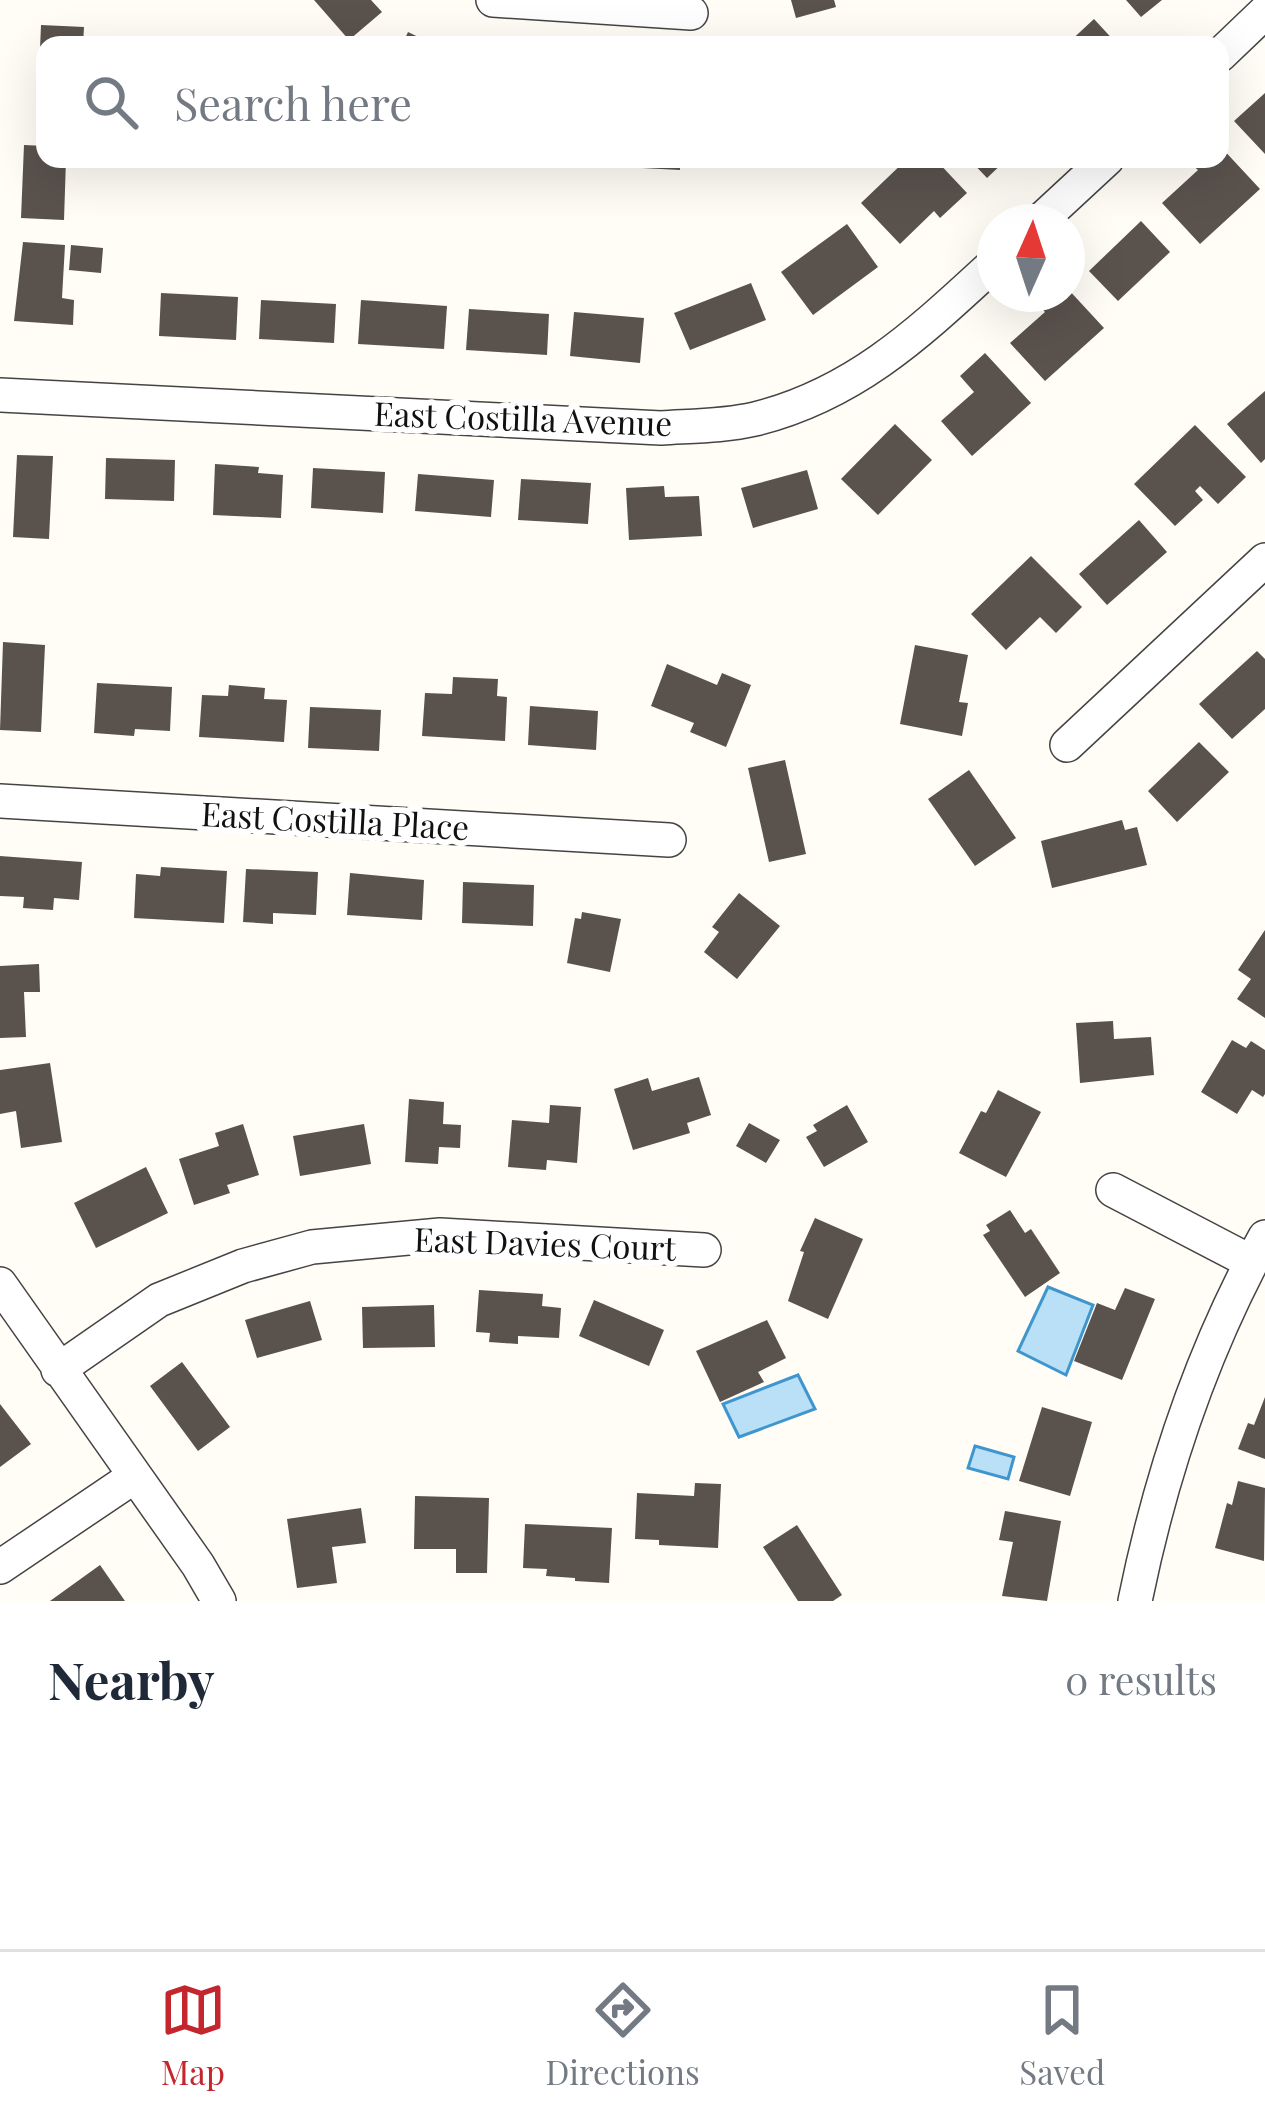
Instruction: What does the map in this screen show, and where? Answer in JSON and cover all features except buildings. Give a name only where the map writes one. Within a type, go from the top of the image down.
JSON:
[{"type":"street","points":[[493,0],[692,13]]},
{"type":"street","points":[[1229,46],[1265,12]]},
{"type":"street","points":[[1058,204],[1097,168]]},
{"type":"street","name":"East Costilla Avenue","points":[[0,394],[661,428],[731,423],[830,392],[903,348],[977,280]]},
{"type":"street","points":[[1067,746],[1265,560]]},
{"type":"street","name":"East Costilla Place","points":[[0,802],[669,840]]},
{"type":"street","points":[[1113,1190],[1258,1250],[1206,1356],[1184,1416],[1157,1502],[1135,1601]]},
{"type":"street","name":"East Davies Court","points":[[58,1370],[159,1300],[243,1266],[312,1247],[440,1234],[704,1250]]},
{"type":"street","points":[[0,1284],[198,1564],[219,1601]]},
{"type":"street","points":[[0,1567],[135,1476]]},
{"type":"water","points":[[1048,1287],[1093,1305],[1066,1375],[1018,1351]]},
{"type":"water","points":[[798,1375],[815,1409],[739,1437],[723,1404]]},
{"type":"water","points":[[975,1446],[1014,1457],[1008,1479],[968,1468]]}]
